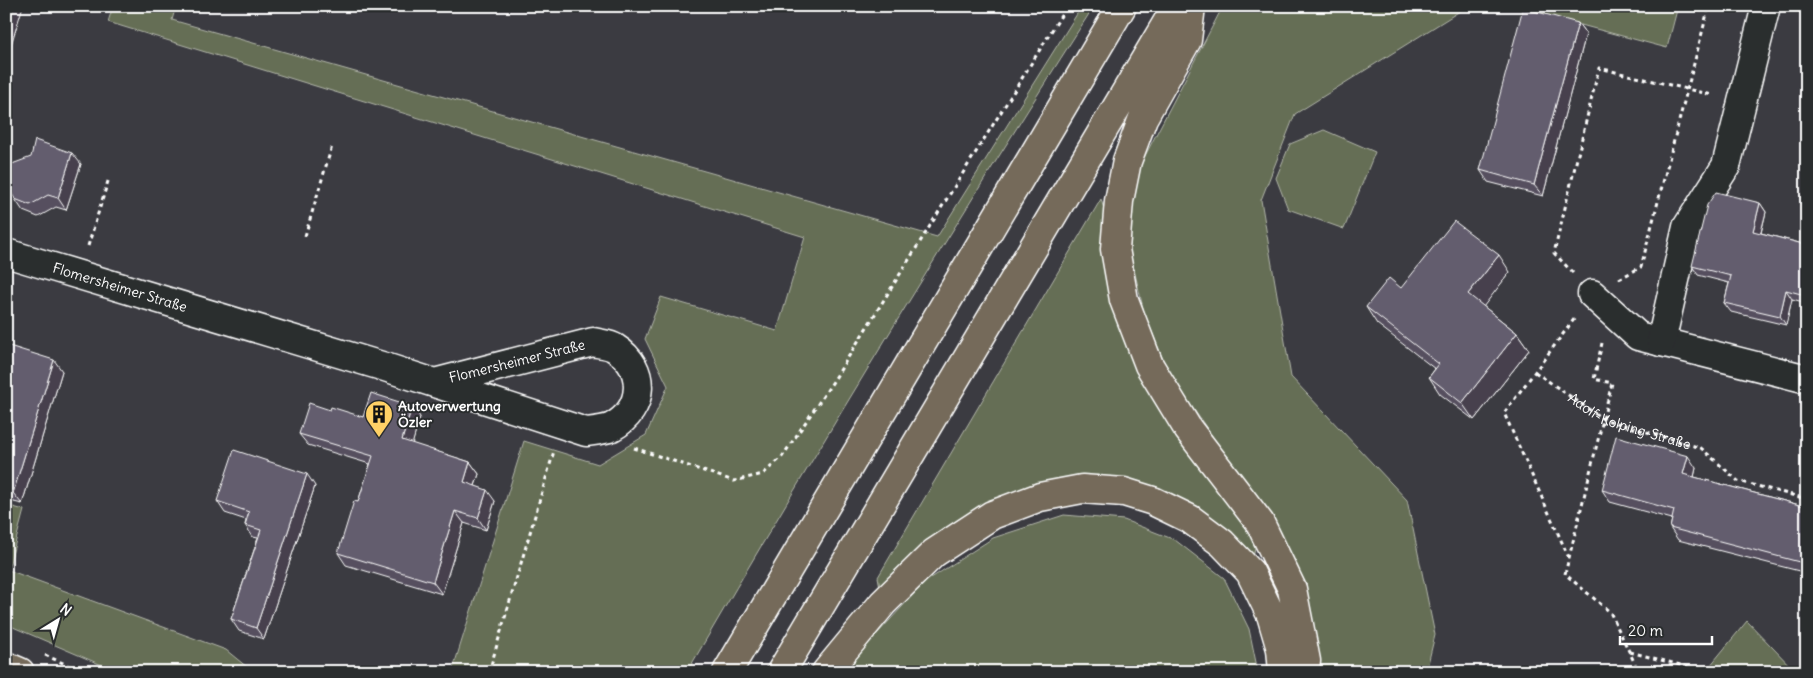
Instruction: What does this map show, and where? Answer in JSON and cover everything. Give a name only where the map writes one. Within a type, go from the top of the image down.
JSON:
[{"type":"main road","points":[[727,672],[1122,6]]},
{"type":"main road","points":[[781,672],[1177,6]]},
{"type":"main road","points":[[1191,6],[1187,40],[1143,118],[1127,161],[1119,201],[1115,249],[1122,291],[1149,365],[1188,429],[1260,524],[1292,589],[1306,661],[1306,672]]},
{"type":"main road","points":[[826,672],[883,603],[934,553],[992,515],[1040,497],[1082,490],[1124,492],[1153,501],[1190,519],[1222,543],[1250,572],[1270,615],[1281,650],[1283,672]]},
{"type":"main road","points":[[6,666],[20,672]]},
{"type":"street","points":[[1661,342],[1687,227],[1726,166],[1766,6]]},
{"type":"street","name":"Flomersheimer Straße","points":[[6,253],[434,383],[586,432],[611,427],[625,418],[633,406],[639,388],[637,374],[630,362],[615,348],[593,342],[434,383]]},
{"type":"street","points":[[1600,302],[1638,336],[1807,379]]},
{"type":"path","points":[[632,447],[734,481],[763,474],[782,457],[834,380],[1067,6]]},
{"type":"path","points":[[1569,558],[1504,414],[1535,372],[1600,302],[1641,267],[1710,6]]},
{"type":"path","points":[[1639,672],[1610,612],[1565,574],[1612,383],[1594,378],[1600,302],[1554,253],[1600,68],[1742,103]]},
{"type":"path","points":[[305,236],[332,146]]},
{"type":"path","points":[[79,275],[109,178]]},
{"type":"path","name":"Adolf-Kolping-Straße","points":[[1535,372],[1603,419],[1701,448],[1738,480],[1807,498]]},
{"type":"path","points":[[489,672],[562,424]]},
{"type":"path","points":[[1630,652],[1707,672]]},
{"type":"green space","points":[[113,6],[176,6],[172,20],[937,237],[1082,6],[1094,6],[887,337],[687,672],[452,672],[524,441],[598,464],[646,435],[668,386],[645,339],[661,297],[777,331],[805,237],[108,22]]},
{"type":"green space","points":[[1223,6],[1468,6],[1295,114],[1261,200],[1291,377],[1407,500],[1435,635],[1426,672],[1315,672],[1275,526],[1169,374],[1144,312],[1130,252],[1134,177]]},
{"type":"green space","points":[[1510,6],[1678,6],[1667,48]]},
{"type":"green space","points":[[1324,130],[1375,152],[1344,229],[1288,209],[1276,178],[1290,144]]},
{"type":"green space","points":[[1101,199],[1115,249],[1124,300],[1260,523],[1250,572],[1153,501],[1040,497],[883,603],[878,577]]},
{"type":"green space","points":[[6,505],[24,510],[8,570],[226,650],[253,672],[118,672],[6,624]]},
{"type":"green space","points":[[1064,515],[1124,520],[1175,540],[1224,578],[1249,629],[1258,672],[842,672],[925,582],[993,538]]},
{"type":"green space","points":[[1747,621],[1796,672],[1705,672]]},
{"type":"building","points":[[6,6],[14,6],[6,30]]},
{"type":"building","points":[[1523,8],[1578,23],[1534,185],[1480,170]]},
{"type":"building","points":[[35,140],[72,153],[58,198],[48,195],[30,205],[15,199],[6,184],[12,164],[31,157]]},
{"type":"building","points":[[1716,192],[1760,203],[1753,231],[1807,245],[1807,270],[1801,294],[1786,290],[1780,316],[1724,303],[1731,276],[1692,266],[1707,205]]},
{"type":"building","points":[[1454,221],[1499,255],[1468,294],[1517,333],[1462,403],[1429,377],[1439,364],[1366,307],[1389,278],[1401,288]]},
{"type":"building","points":[[6,345],[54,360],[13,493],[6,490]]},
{"type":"building","points":[[371,393],[412,406],[402,440],[470,462],[464,482],[487,490],[478,518],[455,511],[433,582],[338,553],[354,501],[358,502],[373,456],[299,434],[309,403],[330,410],[331,407],[363,417]]},
{"type":"building","points":[[1616,436],[1688,456],[1683,474],[1807,507],[1807,564],[1670,528],[1674,510],[1602,490]]},
{"type":"building","points":[[234,450],[307,474],[256,628],[231,619],[261,530],[245,525],[249,512],[217,501]]},
{"type":"place","name":"Autoverwertung Özler","points":[[379,438]]}]
